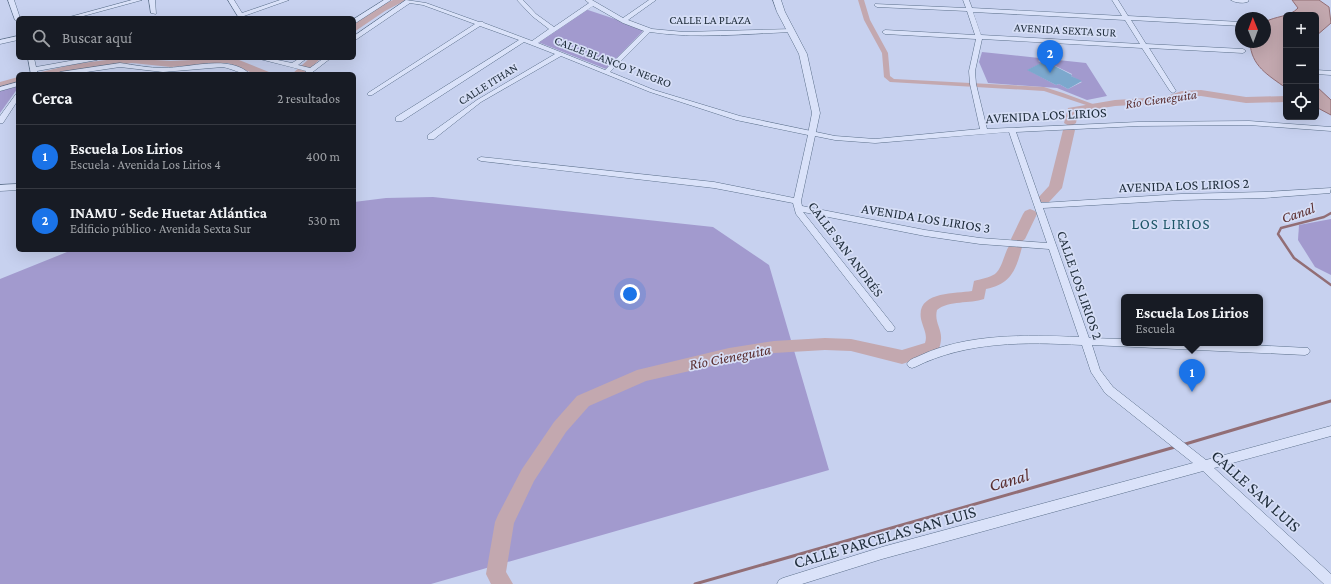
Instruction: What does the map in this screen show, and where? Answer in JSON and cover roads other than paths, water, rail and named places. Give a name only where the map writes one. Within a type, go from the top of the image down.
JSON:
[{"type":"street","points":[[11,0],[17,16]]},
{"type":"street","points":[[77,16],[138,0]]},
{"type":"street","points":[[152,0],[154,13]]},
{"type":"street","points":[[232,0],[241,16]]},
{"type":"street","points":[[245,16],[286,0]]},
{"type":"street","points":[[356,21],[388,0]]},
{"type":"street","points":[[356,38],[410,0]]},
{"type":"street","name":"CALLE BLANCO Y NEGRO","points":[[410,0],[481,23],[523,40],[533,42],[652,91],[739,118],[812,134]]},
{"type":"street","points":[[520,0],[534,15],[553,28]]},
{"type":"street","points":[[585,8],[624,20],[653,0]]},
{"type":"street","points":[[776,0],[780,12],[803,54],[810,78],[816,114],[812,134]]},
{"type":"street","points":[[966,0],[979,37],[972,71],[973,84],[984,131]]},
{"type":"street","points":[[1116,0],[1173,91]]},
{"type":"street","points":[[1234,0],[1246,1]]},
{"type":"street","points":[[533,42],[585,8],[591,1]]},
{"type":"street","name":"CALLE LA PLAZA","points":[[591,1],[624,20],[649,30],[692,33],[791,30]]},
{"type":"street","points":[[877,5],[1235,24]]},
{"type":"street","points":[[370,94],[481,23]]},
{"type":"street","points":[[606,72],[649,30]]},
{"type":"street","name":"AVENIDA SEXTA SUR","points":[[885,32],[1243,51]]},
{"type":"street","points":[[0,42],[16,38]]},
{"type":"street","points":[[399,119],[523,40]]},
{"type":"street","name":"CALLE ITHAN","points":[[431,137],[479,101],[560,54]]},
{"type":"street","points":[[31,60],[34,72],[72,60]]},
{"type":"street","points":[[269,60],[294,65],[309,72],[325,60]]},
{"type":"street","points":[[294,65],[301,60]]},
{"type":"street","points":[[73,72],[120,65],[163,70],[223,65],[234,67],[243,72]]},
{"type":"street","points":[[1319,72],[1331,73]]},
{"type":"street","points":[[0,89],[16,85]]},
{"type":"street","points":[[0,121],[16,98]]},
{"type":"street","name":"AVENIDA LOS LIRIOS","points":[[812,134],[853,140],[875,141],[984,131],[1105,124],[1249,123],[1331,129]]},
{"type":"street","name":"CALLE LOS LIRIOS 2","points":[[1012,130],[1096,372],[1109,390],[1156,428]]},
{"type":"street","name":"CALLE SAN ANDRÉS","points":[[812,134],[797,204],[890,328]]},
{"type":"street","name":"AVENIDA LOS LIRIOS 3","points":[[481,159],[714,185],[925,233],[980,240],[1052,246]]},
{"type":"street","points":[[0,188],[16,187]]},
{"type":"street","name":"AVENIDA LOS LIRIOS 2","points":[[1038,206],[1330,190]]},
{"type":"street","points":[[912,364],[927,355],[959,346],[1017,341],[1058,340],[1121,344]]},
{"type":"street","points":[[1173,346],[1305,352]]},
{"type":"street","name":"CALLE SAN LUIS","points":[[1156,428],[1205,466],[1331,582]]},
{"type":"street","name":"CALLE PARCELAS SAN LUIS","points":[[783,584],[882,553],[1331,431]]},
{"type":"waterway","points":[[356,28],[381,9],[401,0]]},
{"type":"waterway","points":[[861,0],[867,20],[885,53],[887,77],[892,81],[1044,89],[1097,107]]},
{"type":"waterway","points":[[54,72],[75,67],[132,60]]},
{"type":"waterway","points":[[132,60],[171,64],[229,60]]},
{"type":"waterway","points":[[229,60],[260,72]]},
{"type":"waterway","points":[[300,72],[314,60]]},
{"type":"waterway","points":[[0,86],[16,81]]},
{"type":"waterway","name":"Río Cieneguita","points":[[1070,123],[1072,110],[1074,109],[1097,107],[1115,103],[1166,100],[1182,94],[1201,93],[1246,100],[1283,99]]},
{"type":"waterway","name":"Río Cieneguita","points":[[1044,199],[1055,188],[1069,130]]},
{"type":"waterway","name":"Canal","points":[[1331,213],[1324,217],[1281,228],[1278,234],[1294,258],[1331,285]]},
{"type":"waterway","name":"Río Cieneguita","points":[[1018,239],[1030,214]]},
{"type":"waterway","name":"Río Cieneguita","points":[[503,584],[496,574],[505,522],[528,475],[560,427],[583,401],[643,375],[729,355],[774,347],[825,344],[851,345],[902,357],[931,348],[934,341],[934,335],[929,318],[932,306],[936,302],[942,300],[968,298],[979,295],[979,285],[1001,278],[1009,266],[1015,247]]},
{"type":"waterway","name":"Canal","points":[[1182,445],[1331,401]]},
{"type":"waterway","name":"Canal","points":[[695,584],[1175,447]]},
{"type":"place","name":"INAMU - Sede Huetar Atlántica","points":[[1050,73]]},
{"type":"place","name":"Escuela Los Lirios","points":[[1192,392]]},
{"type":"district","name":"LOS LIRIOS","points":[[1171,224]]}]
